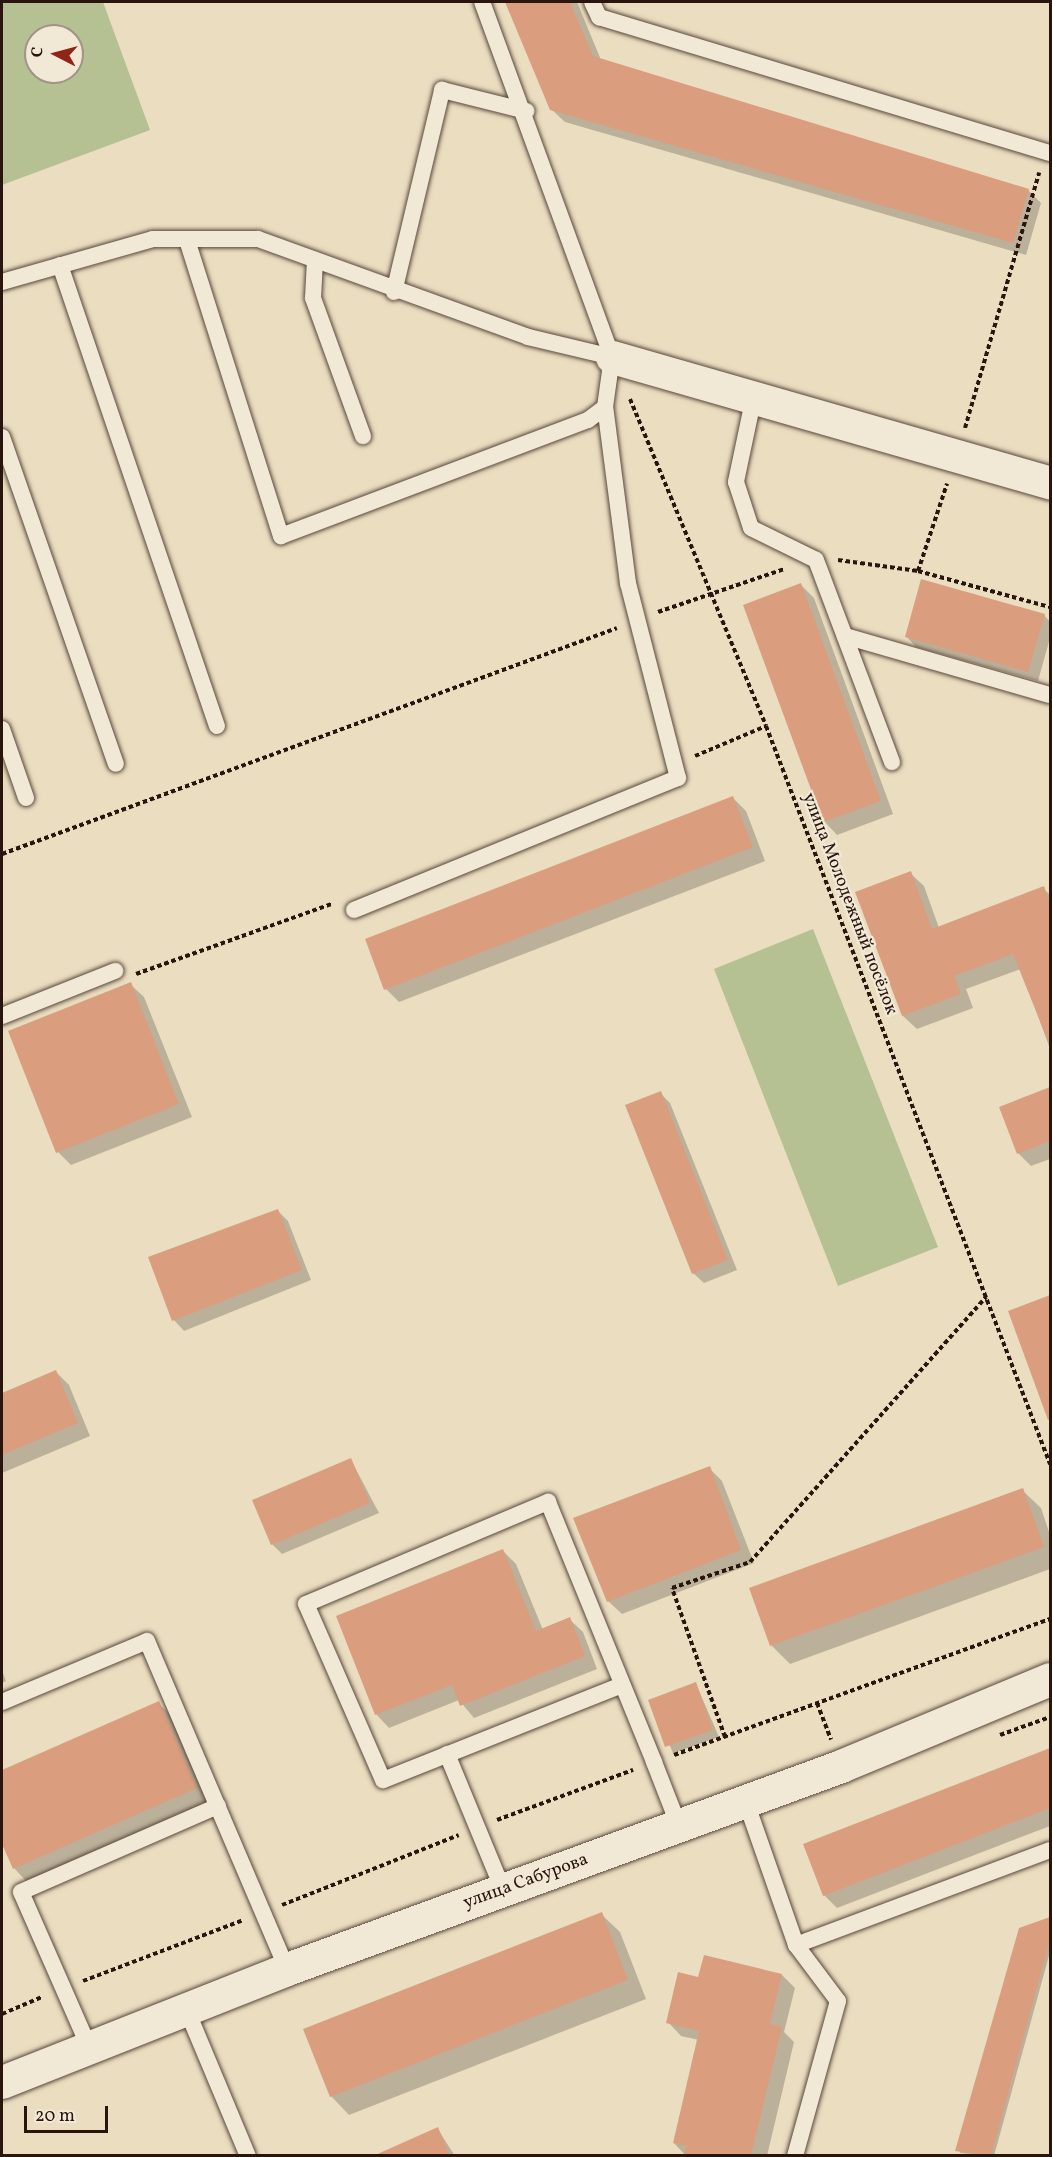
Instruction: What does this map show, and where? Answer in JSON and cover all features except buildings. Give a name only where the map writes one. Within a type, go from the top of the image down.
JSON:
[{"type":"street","points":[[612,357],[753,400],[1050,483]]},
{"type":"street","name":"улица Сабурова","points":[[2,2082],[287,1969],[746,1802],[1050,1679]]},
{"type":"lane","points":[[354,910],[678,778],[636,621],[605,406],[612,357],[526,111],[482,2]]},
{"type":"lane","points":[[592,2],[599,17],[1048,152]]},
{"type":"lane","points":[[394,292],[442,90],[526,111]]},
{"type":"lane","points":[[2,282],[153,239],[258,239],[394,292],[528,337],[612,357]]},
{"type":"lane","points":[[187,240],[281,536],[588,420],[605,406]]},
{"type":"lane","points":[[315,260],[313,298],[363,436]]},
{"type":"lane","points":[[60,265],[217,726]]},
{"type":"lane","points":[[753,400],[736,483],[751,528],[816,560],[892,762]]},
{"type":"lane","points":[[2,437],[116,764]]},
{"type":"lane","points":[[845,636],[1050,695]]},
{"type":"lane","points":[[2,729],[26,798]]},
{"type":"lane","points":[[2,1017],[116,971]]},
{"type":"lane","points":[[622,1685],[382,1780],[306,1604],[548,1502],[654,1762],[679,1826]]},
{"type":"lane","points":[[2,1702],[147,1641],[287,1969]]},
{"type":"lane","points":[[447,1754],[503,1890]]},
{"type":"lane","points":[[746,1802],[796,1945],[838,2001],[795,2156]]},
{"type":"lane","points":[[89,2047],[21,1892],[218,1806]]},
{"type":"lane","points":[[796,1945],[1050,1850]]},
{"type":"lane","points":[[186,2008],[248,2156]]},
{"type":"path","points":[[918,571],[957,456],[1048,152]]},
{"type":"path","name":"улица Молодежный посёлок","points":[[612,357],[709,591],[1050,1464]]},
{"type":"path","points":[[2,854],[636,621],[709,591],[816,560],[918,571],[1050,607]]},
{"type":"path","points":[[725,1737],[672,1588],[750,1562],[986,1297]]},
{"type":"path","points":[[2,2014],[476,1828],[1050,1619]]},
{"type":"green space","points":[[2,2],[103,2],[150,130],[2,185]]},
{"type":"green space","points":[[813,929],[938,1247],[838,1286],[714,969]]}]
